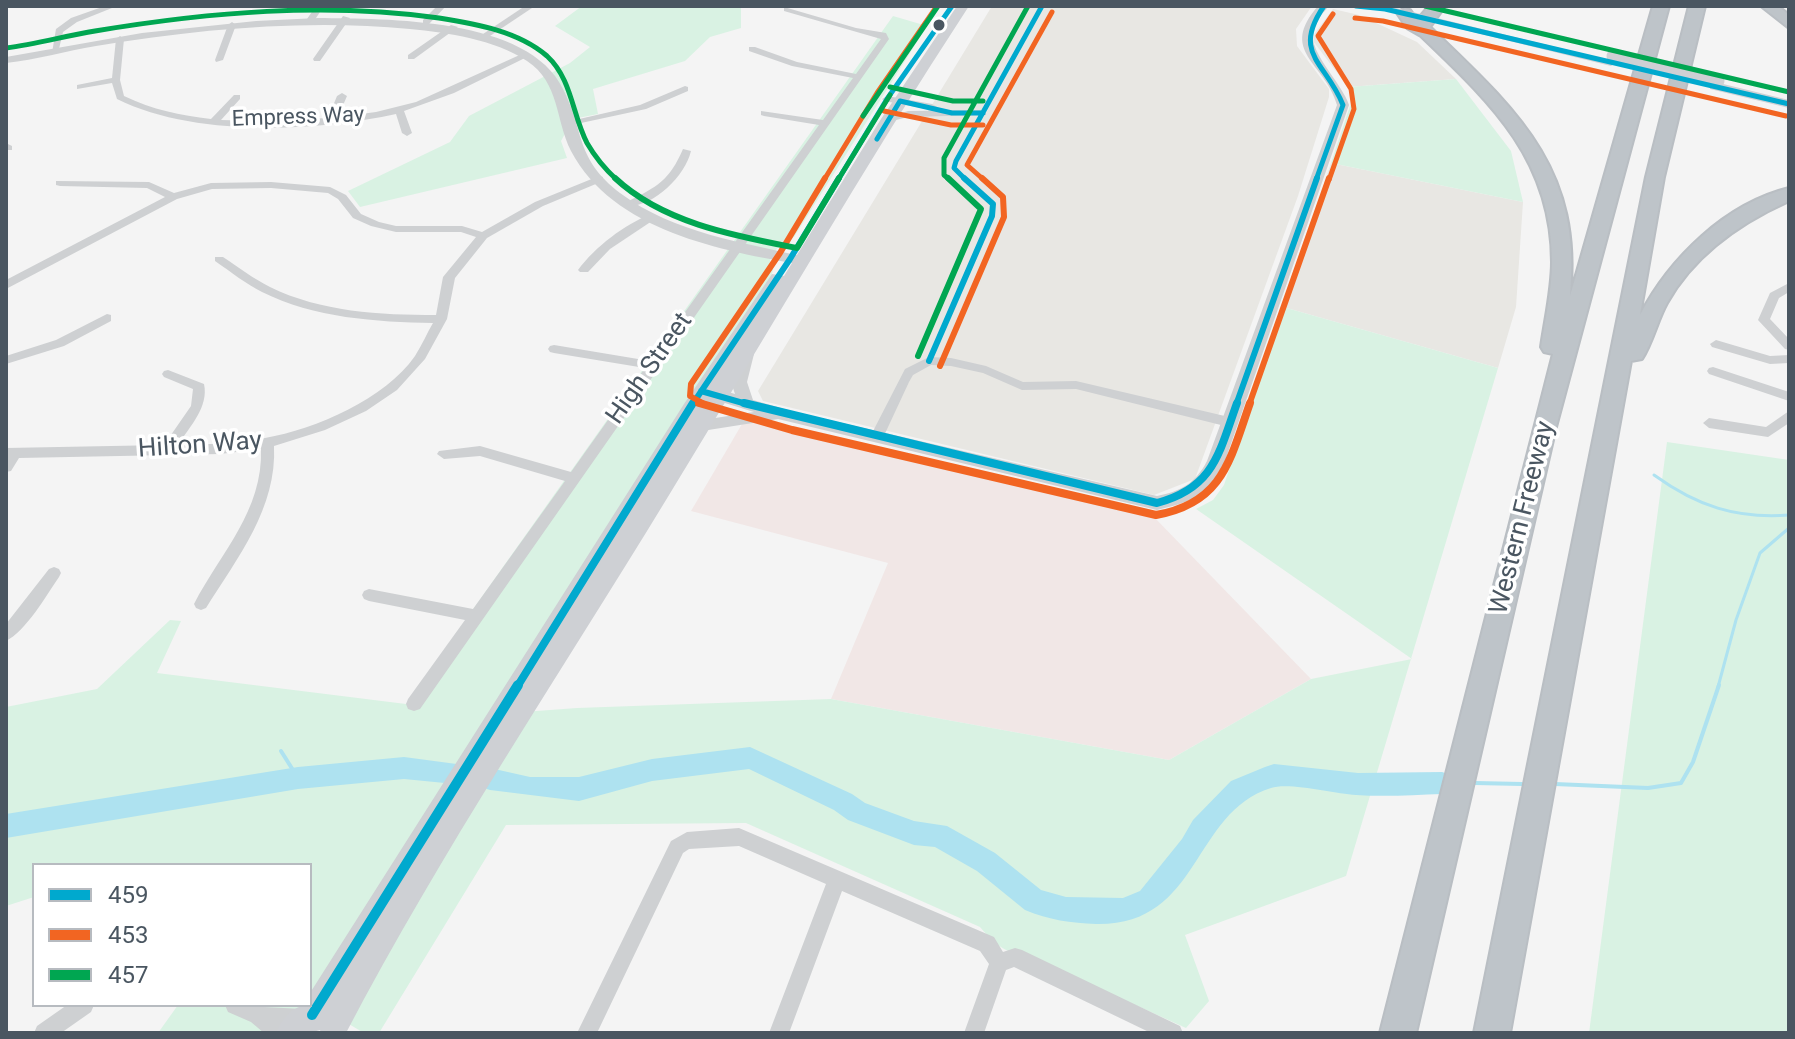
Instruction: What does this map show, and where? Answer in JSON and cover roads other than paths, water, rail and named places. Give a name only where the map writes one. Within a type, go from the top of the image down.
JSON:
[{"type":"highway","name":"Western Freeway","points":[[1398,1033],[1544,427],[1661,6]]},
{"type":"highway","points":[[1492,1033],[1655,177],[1697,6]]},
{"type":"highway","points":[[1769,6],[1789,23]]},
{"type":"highway","points":[[1402,10],[1412,25],[1431,18],[1530,143],[1551,188],[1558,216],[1562,262],[1544,427]]},
{"type":"highway","points":[[1606,428],[1647,318],[1678,267],[1725,227],[1789,194]]},
{"type":"main road","name":"High Street","points":[[706,405],[746,354],[797,260],[952,6]]},
{"type":"main road","name":"High Street","points":[[308,1027],[888,119],[893,100],[963,6]]},
{"type":"main road","points":[[1356,6],[1402,10]]},
{"type":"main road","points":[[1431,18],[1789,101]]},
{"type":"street","points":[[311,19],[320,6]]},
{"type":"street","points":[[426,22],[442,6]]},
{"type":"street","points":[[484,36],[531,6]]},
{"type":"street","points":[[706,405],[746,403],[795,418],[1157,503],[1182,497],[1204,485],[1343,105],[1341,92],[1312,54],[1306,39],[1308,26],[1324,6]]},
{"type":"street","points":[[55,51],[59,31],[74,20],[106,7]]},
{"type":"street","name":"High Street","points":[[414,704],[885,39],[883,35],[855,30],[787,9]]},
{"type":"street","points":[[317,59],[346,18]]},
{"type":"street","points":[[6,60],[120,39],[311,19],[426,22],[454,27],[527,55],[545,69],[561,91],[567,123],[584,165],[631,204],[651,217],[693,235],[797,260]]},
{"type":"street","points":[[219,60],[232,25]]},
{"type":"street","points":[[411,57],[454,27]]},
{"type":"street","points":[[80,87],[116,80],[120,39]]},
{"type":"street","points":[[752,49],[807,67],[859,77]]},
{"type":"street","name":"Empress Way","points":[[116,80],[120,97],[133,107],[166,117],[213,122],[332,121],[399,110],[527,55]]},
{"type":"street","points":[[567,123],[643,107],[685,89]]},
{"type":"street","points":[[332,121],[342,96]]},
{"type":"street","points":[[213,122],[237,97]]},
{"type":"street","points":[[893,100],[952,113]]},
{"type":"street","points":[[399,110],[407,133]]},
{"type":"street","points":[[764,113],[826,123]]},
{"type":"street","points":[[888,119],[908,114],[983,113]]},
{"type":"street","points":[[631,204],[676,175],[684,164],[686,151]]},
{"type":"street","name":"Hilton Way","points":[[10,453],[220,449],[267,443],[320,427],[361,408],[393,387],[419,359],[441,319],[449,277],[483,236],[539,204],[599,179]]},
{"type":"street","points":[[60,183],[149,185],[173,197]]},
{"type":"street","points":[[7,285],[173,197],[211,186],[271,185],[330,190],[342,197],[357,216],[375,224],[396,229],[462,229],[483,236]]},
{"type":"street","points":[[584,270],[608,244],[651,217]]},
{"type":"street","points":[[219,259],[274,294],[303,304],[372,318],[441,319]]},
{"type":"street","points":[[1789,287],[1774,296],[1764,320],[1789,346]]},
{"type":"street","points":[[6,360],[60,343],[107,318]]},
{"type":"street","points":[[1716,344],[1770,360],[1789,359]]},
{"type":"street","points":[[554,349],[652,365]]},
{"type":"street","points":[[746,354],[739,382],[746,403]]},
{"type":"street","points":[[877,437],[909,372],[929,361],[951,362],[986,370],[1022,386],[1076,385],[1229,422]]},
{"type":"street","points":[[1713,371],[1789,397]]},
{"type":"street","points":[[168,374],[200,387],[197,407],[168,449]]},
{"type":"street","points":[[706,405],[795,418]]},
{"type":"street","points":[[1709,423],[1768,432],[1789,416]]},
{"type":"street","points":[[201,604],[263,499],[270,466],[267,443]]},
{"type":"street","points":[[444,454],[480,451],[573,478]]},
{"type":"street","points":[[6,467],[10,453]]},
{"type":"street","points":[[6,634],[54,573]]},
{"type":"street","points":[[369,595],[476,616]]},
{"type":"street","points":[[587,1033],[677,847],[687,841],[739,837],[987,944],[999,963]]},
{"type":"street","points":[[779,1033],[837,880]]},
{"type":"street","points":[[974,1033],[999,963],[1015,957],[1173,1033]]},
{"type":"street","points":[[44,1033],[81,1007]]},
{"type":"street","points":[[240,1007],[258,1015],[308,1027]]},
{"type":"waterway","points":[[1654,475],[1686,495],[1718,508],[1752,515],[1789,515]]},
{"type":"waterway","points":[[1718,687],[1736,620],[1760,553],[1789,528]]},
{"type":"waterway","points":[[1555,784],[1648,788],[1681,783],[1693,762],[1719,685]]},
{"type":"waterway","points":[[281,751],[298,778]]},
{"type":"waterway","points":[[535,786],[579,789],[652,770],[750,758],[843,802],[857,812],[914,833],[938,835],[986,862],[1034,901],[1066,910],[1123,911],[1149,900],[1191,848],[1202,829],[1240,789],[1274,775],[1358,784],[1442,783]]},
{"type":"waterway","points":[[6,826],[298,778],[404,768],[455,773]]},
{"type":"waterway","points":[[490,779],[521,784]]},
{"type":"waterway","points":[[1475,783],[1522,784]]}]
